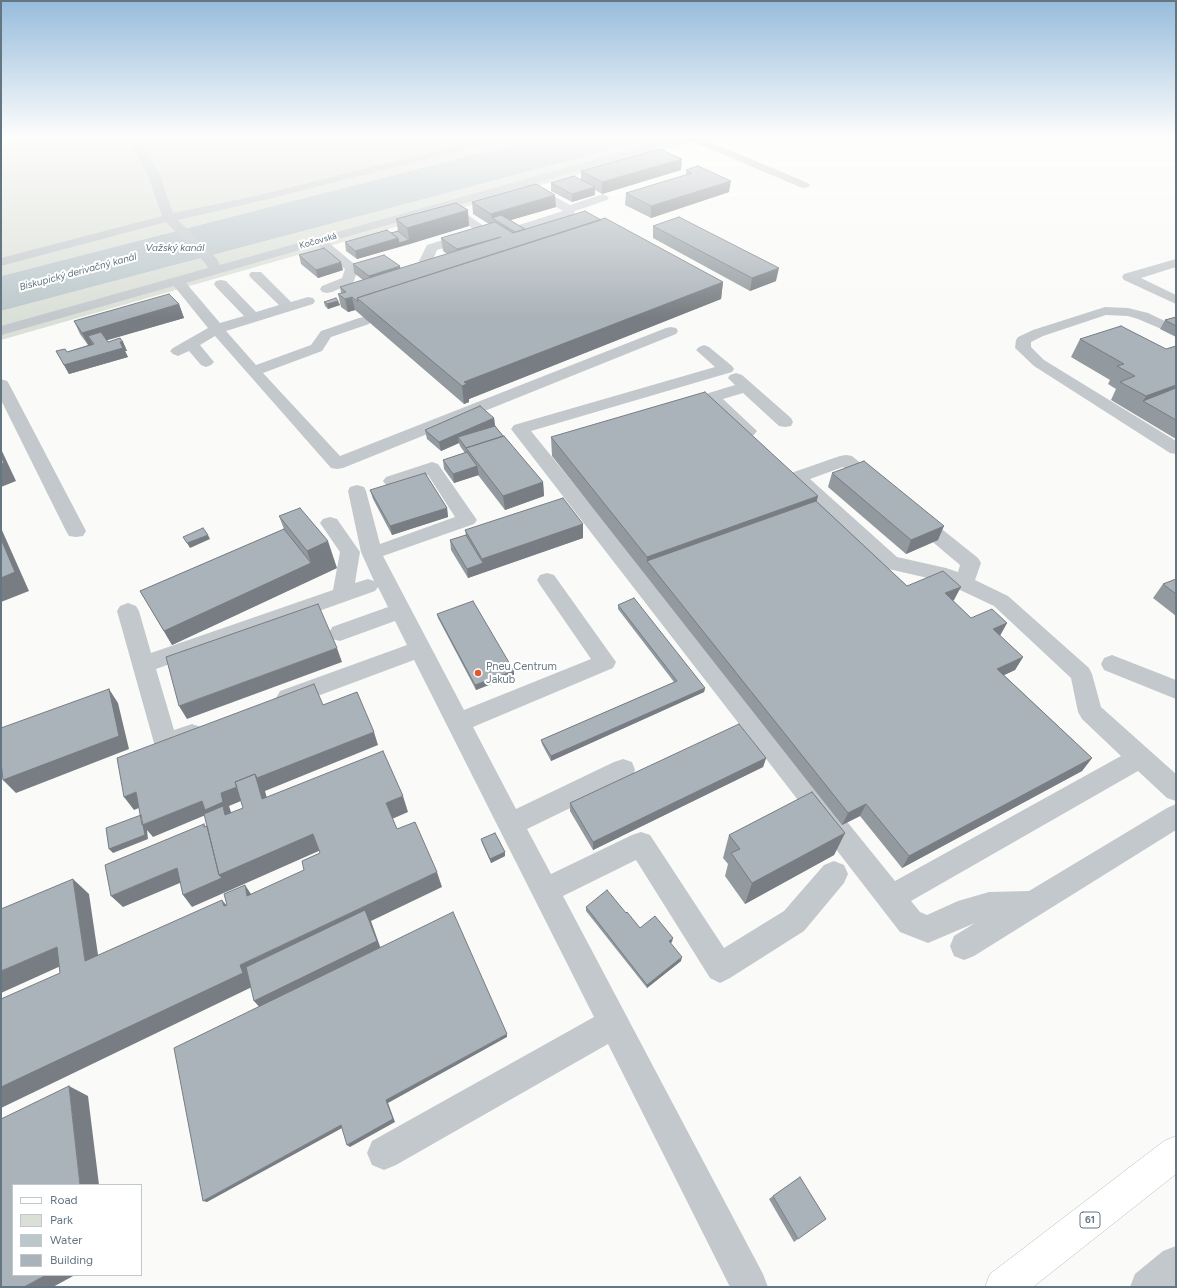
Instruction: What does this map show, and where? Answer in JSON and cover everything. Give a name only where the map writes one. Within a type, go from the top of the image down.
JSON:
[{"type":"main road","name":"61","points":[[1004,1287],[1176,1153]]},
{"type":"street","points":[[162,198],[169,218],[214,265]]},
{"type":"street","points":[[1,262],[169,218],[259,198]]},
{"type":"street","name":"Kočovská","points":[[1,331],[177,281],[214,265],[319,241],[469,198]]},
{"type":"street","points":[[549,198],[569,209],[603,198]]},
{"type":"street","points":[[426,261],[432,248],[485,231],[445,205]]},
{"type":"street","points":[[523,228],[569,213],[569,209]]},
{"type":"street","points":[[319,241],[352,268],[348,280],[327,289]]},
{"type":"street","points":[[1176,263],[1129,277],[1176,300]]},
{"type":"street","points":[[256,275],[289,307]]},
{"type":"street","points":[[177,281],[253,371],[337,464],[671,331]]},
{"type":"street","points":[[220,284],[254,318]]},
{"type":"street","points":[[206,362],[185,348],[217,329],[308,301]]},
{"type":"street","points":[[1166,327],[1143,316],[1128,312],[1105,311],[1038,333],[1023,340],[1023,348],[1039,363],[1176,449]]},
{"type":"street","points":[[1096,314],[1116,324]]},
{"type":"street","points":[[253,371],[317,348],[326,334],[364,322]]},
{"type":"street","points":[[704,350],[785,422]]},
{"type":"street","points":[[726,369],[644,402],[520,429],[544,447],[910,922],[928,929],[989,904],[1024,909]]},
{"type":"street","points":[[1,384],[76,530]]},
{"type":"street","points":[[669,410],[746,387]]},
{"type":"street","points":[[711,397],[748,430]]},
{"type":"street","points":[[888,494],[846,460],[797,477],[891,563],[946,575],[1001,600],[1081,674],[1090,712],[1176,790]]},
{"type":"street","points":[[371,552],[382,550],[467,520],[432,468],[392,481]]},
{"type":"street","points":[[357,491],[374,560],[750,1287]]},
{"type":"street","points":[[906,509],[971,563],[964,584]]},
{"type":"street","points":[[330,523],[350,552],[343,595]]},
{"type":"street","points":[[458,723],[605,662],[547,580]]},
{"type":"street","points":[[143,665],[368,586]]},
{"type":"street","points":[[128,611],[166,743],[211,726]]},
{"type":"street","points":[[340,633],[400,611]]},
{"type":"street","points":[[270,704],[419,649]]},
{"type":"street","points":[[1112,664],[1176,690]]},
{"type":"street","points":[[904,891],[1141,757]]},
{"type":"street","points":[[510,824],[622,770]]},
{"type":"street","points":[[964,946],[1176,816]]},
{"type":"street","points":[[545,892],[641,844],[720,968],[794,921],[834,874]]},
{"type":"street","points":[[384,1153],[614,1023]]},
{"type":"street","points":[[1148,1287],[1176,1264]]},
{"type":"green space","points":[[1,198],[304,198],[1,276]]},
{"type":"green space","points":[[428,198],[496,198],[1,340],[1,311]]},
{"type":"water","name":"Važský kanál","points":[[304,198],[428,198],[1,311],[1,276]]},
{"type":"building","points":[[486,198],[545,198],[491,214],[472,202]]},
{"type":"building","points":[[636,198],[676,198],[651,206]]},
{"type":"building","points":[[456,203],[468,210],[407,228],[396,219]]},
{"type":"building","points":[[585,211],[601,220],[357,298],[358,302],[352,297],[345,299],[338,294],[346,292],[340,287],[501,237],[457,249],[441,238],[495,222],[513,233]]},
{"type":"building","points":[[501,215],[525,229],[515,232],[492,218]]},
{"type":"building","points":[[679,217],[779,268],[752,278],[653,226]]},
{"type":"building","points":[[605,218],[723,282],[464,382],[467,384],[462,386],[357,298]]},
{"type":"building","points":[[387,230],[398,238],[355,251],[345,242]]},
{"type":"building","points":[[398,231],[409,240],[399,243],[398,238],[391,233]]},
{"type":"building","points":[[324,248],[341,262],[316,270],[299,255]]},
{"type":"building","points":[[384,255],[400,266],[369,276],[353,264]]},
{"type":"building","points":[[169,294],[179,304],[82,333],[74,321]]},
{"type":"building","points":[[336,298],[338,301],[327,304],[324,302]]},
{"type":"building","points":[[1176,317],[1176,326],[1165,320]]},
{"type":"building","points":[[1121,326],[1166,349],[1176,346],[1176,385],[1146,396],[1120,382],[1135,376],[1117,366],[1124,364],[1080,339]]},
{"type":"building","points":[[101,332],[108,342],[120,338],[123,342],[120,342],[123,348],[64,365],[56,351],[65,349],[67,352],[94,344],[88,336]]},
{"type":"building","points":[[1176,388],[1176,420],[1143,401]]},
{"type":"building","points":[[705,392],[818,496],[647,557],[551,437]]},
{"type":"building","points":[[480,406],[494,418],[439,442],[425,430]]},
{"type":"building","points":[[495,426],[503,436],[466,448],[458,437]]},
{"type":"building","points":[[504,436],[543,482],[503,496],[466,448]]},
{"type":"building","points":[[467,452],[477,466],[453,474],[443,460]]},
{"type":"building","points":[[1,456],[4,463],[1,464]]},
{"type":"building","points":[[864,461],[944,526],[911,540],[832,473]]},
{"type":"building","points":[[425,473],[447,508],[390,526],[370,490]]},
{"type":"building","points":[[563,498],[583,524],[482,559],[465,530]]},
{"type":"building","points":[[816,501],[907,586],[943,571],[961,587],[945,593],[971,618],[992,609],[1007,623],[993,629],[1023,657],[997,669],[1092,758],[909,856],[866,804],[848,813],[647,561]]},
{"type":"building","points":[[300,508],[328,541],[307,551],[279,516]]},
{"type":"building","points":[[203,528],[208,535],[187,543],[183,537]]},
{"type":"building","points":[[284,529],[311,563],[164,631],[140,591]]},
{"type":"building","points":[[466,535],[483,563],[467,569],[450,540]]},
{"type":"building","points":[[1,539],[15,572],[1,578]]},
{"type":"building","points":[[1176,579],[1176,594],[1163,584]]},
{"type":"building","points":[[634,598],[705,688],[551,756],[541,740],[677,681],[618,605]]},
{"type":"building","points":[[473,601],[514,671],[475,685],[437,614]]},
{"type":"building","points":[[318,604],[337,648],[179,706],[166,657]]},
{"type":"building","points":[[314,684],[323,705],[357,692],[374,732],[257,778],[255,774],[235,782],[237,787],[221,793],[223,802],[205,810],[202,801],[142,825],[136,792],[124,797],[117,758]]},
{"type":"building","points":[[109,689],[119,736],[3,780],[1,762],[1,728]]},
{"type":"building","points":[[739,724],[766,758],[593,842],[570,803]]},
{"type":"building","points":[[383,751],[403,796],[386,803],[397,829],[415,822],[437,872],[240,965],[243,973],[1,1087],[1,999],[60,973],[57,947],[1,971],[1,909],[73,879],[85,961],[222,900],[224,906],[227,905],[224,894],[245,885],[247,896],[304,870],[302,861],[320,853],[313,834],[219,875],[204,814],[223,806],[225,815],[243,808],[235,782],[255,774],[262,799]]},
{"type":"building","points":[[812,792],[845,833],[752,883],[731,853],[740,849],[729,835]]},
{"type":"building","points":[[141,815],[145,835],[109,849],[106,828]]},
{"type":"building","points":[[204,824],[204,827],[207,826],[219,875],[222,878],[183,895],[177,868],[111,896],[105,865]]},
{"type":"building","points":[[495,833],[505,852],[490,859],[481,839]]},
{"type":"building","points":[[607,890],[640,928],[655,916],[673,938],[669,941],[682,957],[647,985],[586,907]]},
{"type":"building","points":[[365,910],[377,941],[254,1001],[246,967]]},
{"type":"building","points":[[453,912],[507,1034],[386,1100],[393,1119],[347,1145],[341,1125],[203,1201],[174,1048]]},
{"type":"building","points":[[69,1086],[80,1184],[12,1184],[12,1276],[44,1276],[24,1287],[1,1287],[1,1119]]},
{"type":"building","points":[[800,1177],[826,1219],[798,1239],[773,1196]]},
{"type":"place","name":"Pneu Centrum Jakub","points":[[478,673]]},
{"type":"water label","name":"Biskupický derivačný kanál","points":[[78,272]]}]
